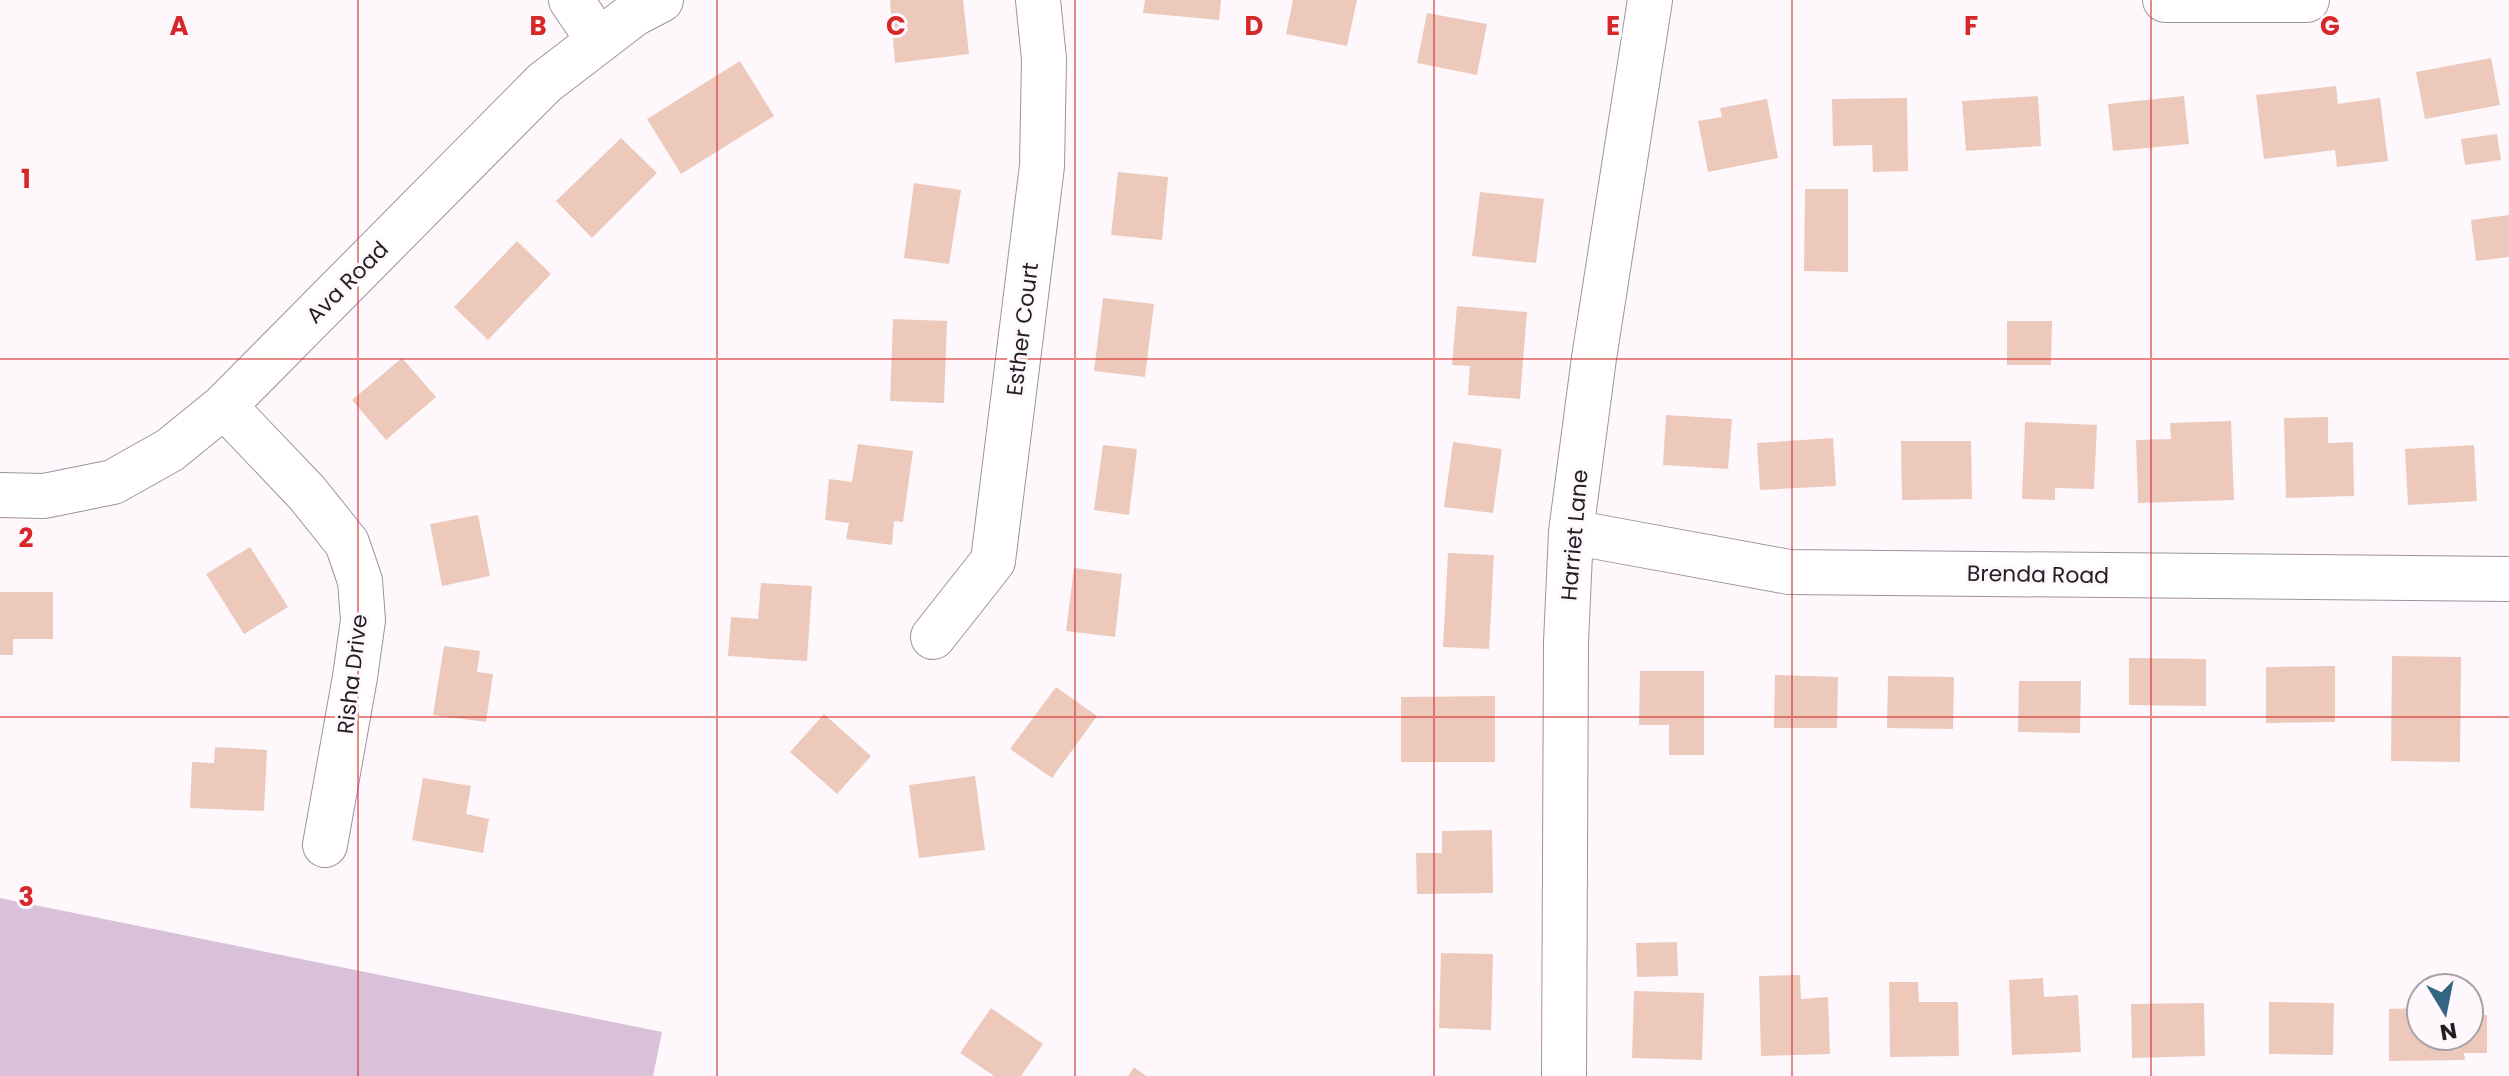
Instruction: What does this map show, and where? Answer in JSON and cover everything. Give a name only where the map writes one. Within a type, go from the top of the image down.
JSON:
[{"type":"street","points":[[571,0],[599,41]]},
{"type":"street","name":"Ava Road","points":[[0,495],[44,496],[113,482],[170,450],[224,406],[544,83],[634,14],[661,0]]},
{"type":"street","name":"Esther Court","points":[[933,637],[993,561],[1042,166],[1044,59],[1038,0]]},
{"type":"street","name":"Harriet Lane","points":[[1564,1076],[1566,642],[1571,532],[1594,358],[1650,0]]},
{"type":"street","points":[[2165,0],[2307,0]]},
{"type":"street","name":"Risha Drive","points":[[224,406],[307,493],[347,543],[360,581],[363,620],[325,845]]},
{"type":"street","name":"Brenda Road","points":[[1571,532],[1789,572],[2509,579]]},
{"type":"shaded area","points":[[0,898],[662,1032],[653,1076],[0,1076]]},
{"type":"building","points":[[890,0],[963,0],[969,54],[895,63]]},
{"type":"building","points":[[1145,0],[1221,0],[1219,20],[1143,13]]},
{"type":"building","points":[[1293,0],[1357,0],[1347,46],[1286,34]]},
{"type":"building","points":[[1427,13],[1487,24],[1477,75],[1417,63]]},
{"type":"building","points":[[2491,58],[2500,105],[2425,119],[2416,72]]},
{"type":"building","points":[[740,61],[774,116],[681,174],[647,119]]},
{"type":"building","points":[[2336,86],[2338,104],[2380,98],[2388,161],[2337,167],[2335,150],[2264,159],[2256,95]]},
{"type":"building","points":[[2038,96],[2041,146],[1966,151],[1962,101]]},
{"type":"building","points":[[2184,96],[2189,144],[2113,151],[2108,104]]},
{"type":"building","points":[[1907,98],[1908,171],[1873,172],[1872,145],[1833,146],[1832,99]]},
{"type":"building","points":[[1767,99],[1778,158],[1708,172],[1698,121],[1722,117],[1720,108]]},
{"type":"building","points":[[2497,134],[2501,160],[2465,165],[2461,139]]},
{"type":"building","points":[[621,138],[657,173],[592,238],[556,201]]},
{"type":"building","points":[[1118,172],[1168,177],[1162,240],[1111,235]]},
{"type":"building","points":[[914,183],[961,190],[949,264],[904,258]]},
{"type":"building","points":[[1805,189],[1848,189],[1848,272],[1804,271]]},
{"type":"building","points":[[1480,192],[1544,199],[1536,263],[1472,256]]},
{"type":"building","points":[[2509,215],[2509,257],[2476,261],[2471,220]]},
{"type":"building","points":[[517,241],[551,274],[488,340],[454,307]]},
{"type":"building","points":[[1103,298],[1154,304],[1145,377],[1094,371]]},
{"type":"building","points":[[1457,306],[1527,312],[1520,399],[1468,395],[1470,366],[1452,365]]},
{"type":"building","points":[[893,319],[947,321],[944,403],[890,401]]},
{"type":"building","points":[[2007,321],[2052,321],[2051,365],[2007,365]]},
{"type":"building","points":[[402,358],[436,397],[386,440],[352,400]]},
{"type":"building","points":[[1666,415],[1732,419],[1728,469],[1663,465]]},
{"type":"building","points":[[2328,417],[2328,443],[2353,442],[2354,496],[2286,498],[2284,418]]},
{"type":"building","points":[[2231,421],[2234,500],[2138,503],[2136,440],[2171,439],[2170,423]]},
{"type":"building","points":[[2025,422],[2097,425],[2094,489],[2055,488],[2055,500],[2022,499]]},
{"type":"building","points":[[1833,438],[1836,486],[1760,490],[1757,443]]},
{"type":"building","points":[[1901,441],[1971,441],[1972,499],[1902,500]]},
{"type":"building","points":[[1453,442],[1502,449],[1493,513],[1444,507]]},
{"type":"building","points":[[858,444],[913,451],[903,522],[894,521],[892,545],[846,539],[849,523],[825,520],[829,479],[852,482]]},
{"type":"building","points":[[1103,445],[1137,449],[1129,515],[1094,510]]},
{"type":"building","points":[[2474,445],[2477,501],[2408,505],[2405,449]]},
{"type":"building","points":[[478,515],[490,576],[442,586],[430,524]]},
{"type":"building","points":[[250,547],[288,607],[244,634],[206,574]]},
{"type":"building","points":[[1448,553],[1494,555],[1489,649],[1443,647]]},
{"type":"building","points":[[1074,568],[1122,574],[1115,637],[1066,631]]},
{"type":"building","points":[[761,583],[812,586],[807,661],[728,656],[731,617],[758,619]]},
{"type":"building","points":[[0,592],[53,592],[53,639],[13,639],[13,655],[0,655]]},
{"type":"building","points":[[444,646],[480,651],[477,672],[493,674],[486,722],[433,715]]},
{"type":"building","points":[[2392,656],[2461,657],[2460,762],[2391,761]]},
{"type":"building","points":[[2129,658],[2206,659],[2206,706],[2129,705]]},
{"type":"building","points":[[2335,666],[2335,722],[2266,723],[2266,667]]},
{"type":"building","points":[[1640,671],[1704,671],[1704,755],[1669,755],[1669,725],[1639,725]]},
{"type":"building","points":[[1775,675],[1838,677],[1837,728],[1774,728]]},
{"type":"building","points":[[1888,676],[1954,677],[1953,729],[1887,728]]},
{"type":"building","points":[[2019,681],[2081,681],[2080,733],[2018,732]]},
{"type":"building","points":[[1056,687],[1097,716],[1052,778],[1010,749]]},
{"type":"building","points":[[1495,696],[1495,762],[1401,762],[1401,697]]},
{"type":"building","points":[[824,714],[871,756],[837,794],[790,752]]},
{"type":"building","points":[[215,747],[267,750],[264,811],[190,808],[192,762],[214,763]]},
{"type":"building","points":[[975,776],[985,850],[919,858],[909,785]]},
{"type":"building","points":[[423,778],[471,786],[466,814],[489,819],[483,853],[412,840]]},
{"type":"building","points":[[1492,830],[1493,893],[1417,894],[1416,853],[1442,853],[1442,831]]},
{"type":"building","points":[[1677,942],[1678,976],[1637,977],[1636,943]]},
{"type":"building","points":[[1441,953],[1493,954],[1491,1030],[1439,1028]]},
{"type":"building","points":[[1800,975],[1801,999],[1828,997],[1830,1054],[1761,1056],[1759,976]]},
{"type":"building","points":[[2043,978],[2044,997],[2078,995],[2081,1052],[2012,1055],[2009,980]]},
{"type":"building","points":[[1889,982],[1918,982],[1919,1002],[1958,1002],[1959,1056],[1890,1057]]},
{"type":"building","points":[[1634,991],[1704,993],[1702,1060],[1632,1058]]},
{"type":"building","points":[[2269,1002],[2334,1003],[2333,1055],[2269,1054]]},
{"type":"building","points":[[2204,1003],[2205,1056],[2132,1058],[2131,1004]]},
{"type":"building","points":[[991,1008],[1043,1044],[1021,1076],[994,1076],[960,1053]]},
{"type":"building","points":[[2405,1008],[2405,1052],[2485,1052],[2487,1015],[2487,1053],[2464,1053],[2465,1060],[2389,1061],[2389,1009]]},
{"type":"building","points":[[1134,1067],[1146,1076],[1128,1076]]}]
